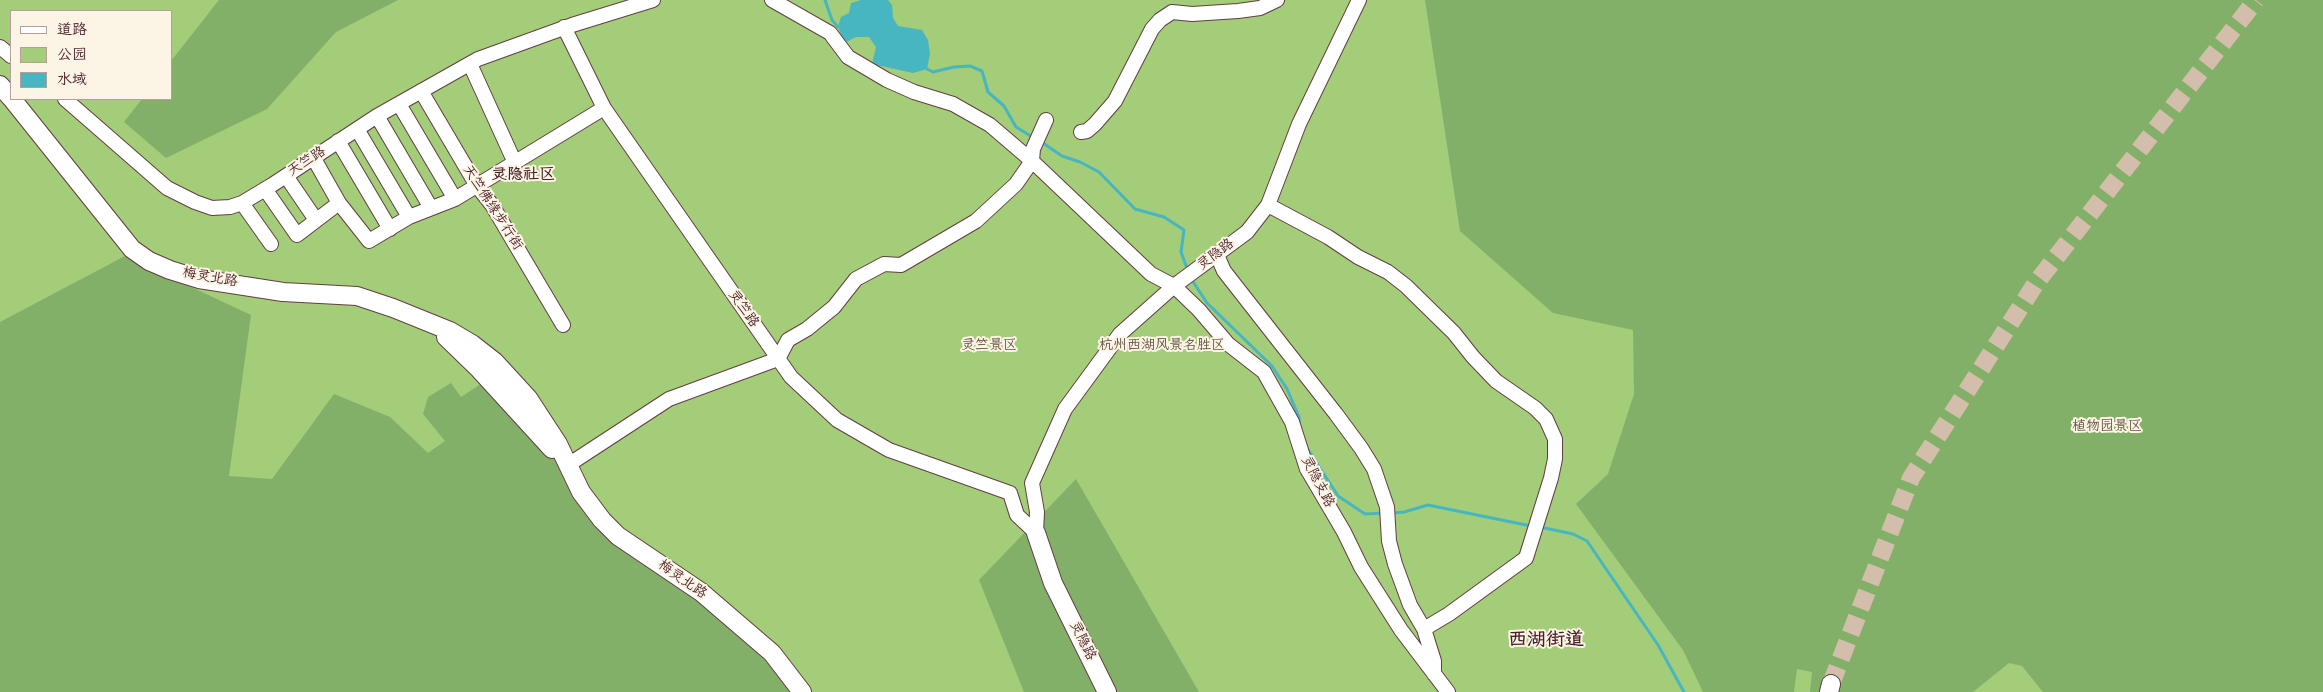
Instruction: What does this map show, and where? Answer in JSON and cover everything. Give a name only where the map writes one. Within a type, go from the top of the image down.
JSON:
[{"type":"main road","name":"梅灵北路","points":[[0,85],[10,96]]},
{"type":"main road","name":"梅灵北路","points":[[14,100],[111,221],[133,241],[158,257],[195,271],[231,277],[283,292],[357,296],[450,331],[472,344],[513,379],[544,422],[581,492],[602,520],[618,536],[700,592],[772,653],[802,692]]},
{"type":"main road","name":"灵隐路","points":[[1036,533],[1053,583],[1107,692]]},
{"type":"street","name":"天竺路","points":[[66,100],[167,188],[212,208],[230,207],[242,203],[286,176],[377,116],[470,64],[526,40],[653,0]]},
{"type":"street","name":"灵隐支路","points":[[772,0],[830,33],[848,57],[887,80],[914,92],[953,104],[990,125],[1009,144],[1032,161],[1150,274],[1177,284],[1228,344],[1264,372],[1292,422],[1307,469],[1344,532],[1361,567],[1401,630],[1448,692]]},
{"type":"street","points":[[1081,132],[1087,131],[1096,124],[1115,101],[1152,29],[1160,20],[1172,12],[1192,14],[1238,11],[1260,8],[1277,0]]},
{"type":"street","name":"灵隐路","points":[[1032,482],[1065,409],[1120,334],[1177,284],[1247,232],[1268,205],[1299,124],[1359,0]]},
{"type":"street","name":"灵竺路","points":[[564,27],[604,108],[791,377],[837,420],[889,450],[1010,493]]},
{"type":"street","points":[[0,47],[10,55]]},
{"type":"street","points":[[470,64],[515,163]]},
{"type":"street","name":"天竺佛缘步行街","points":[[421,92],[476,186],[492,205],[563,325]]},
{"type":"street","points":[[399,104],[454,199]]},
{"type":"street","points":[[313,157],[339,203],[369,241],[409,217],[454,199],[604,108]]},
{"type":"street","points":[[377,116],[431,208]]},
{"type":"street","points":[[568,466],[669,399],[778,359],[788,340],[834,307],[856,279],[884,264],[902,265],[976,221],[1016,184],[1032,161],[1046,120]]},
{"type":"street","points":[[357,128],[409,217]]},
{"type":"street","points":[[338,141],[390,229]]},
{"type":"street","points":[[286,176],[316,220]]},
{"type":"street","points":[[265,189],[297,235],[339,203]]},
{"type":"street","points":[[242,203],[271,244]]},
{"type":"street","points":[[1268,205],[1328,237],[1358,257],[1388,272],[1406,286],[1454,333],[1496,381],[1535,408],[1546,419],[1555,439],[1555,459],[1551,478],[1536,520],[1526,558],[1449,614],[1424,629]]},
{"type":"street","points":[[1217,254],[1224,271],[1361,448],[1374,469],[1388,514],[1389,541],[1395,564],[1410,605],[1424,629],[1434,661],[1434,674]]},
{"type":"street","points":[[1032,482],[1037,512],[1036,533],[1017,514],[1010,493],[1032,482]]},
{"type":"green space","name":"灵竺景区","points":[[0,0],[2323,0],[2323,692],[0,692]]},
{"type":"green space","points":[[219,0],[398,0],[336,32],[267,109],[166,158],[124,122],[141,100],[172,100],[172,60]]},
{"type":"green space","name":"植物园景区","points":[[1425,0],[2323,0],[2323,692],[2043,692],[2022,666],[2009,663],[1973,692],[1810,692],[1812,672],[1797,669],[1794,692],[1703,692],[1683,650],[1576,504],[1608,474],[1634,394],[1633,330],[1553,313],[1460,231]]},
{"type":"green space","points":[[125,256],[251,315],[229,476],[272,479],[334,394],[390,417],[428,453],[445,441],[423,414],[428,397],[451,383],[461,397],[484,382],[563,468],[580,498],[762,656],[792,692],[0,692],[0,322]]},
{"type":"green space","points":[[1076,479],[1199,692],[1024,692],[979,580]]},
{"type":"water","points":[[861,0],[888,0],[892,5],[893,18],[898,26],[922,30],[928,40],[930,54],[927,69],[913,73],[872,64],[876,47],[869,37],[856,37],[844,43],[838,27],[841,17],[849,13],[851,3]]},
{"type":"waterway","points":[[825,0],[832,20],[838,27]]},
{"type":"waterway","points":[[927,69],[933,72],[954,67],[970,66],[982,71],[988,92],[1004,106],[1016,127],[1034,138]]},
{"type":"waterway","points":[[1040,141],[1062,156],[1080,162],[1099,172],[1135,209],[1164,217],[1184,230],[1181,252],[1188,271]]},
{"type":"waterway","points":[[1190,277],[1207,303],[1272,366],[1287,389],[1299,417],[1300,429]]},
{"type":"waterway","points":[[1307,448],[1338,496],[1365,514],[1384,513]]},
{"type":"waterway","points":[[1391,513],[1404,512],[1428,505],[1531,526]]},
{"type":"waterway","points":[[1540,527],[1573,534],[1587,541],[1658,645],[1684,692]]},
{"type":"tunnel","points":[[1831,684],[1911,478],[2036,283],[2256,0]]},
{"type":"district","name":"灵隐社区","points":[[523,176]]},
{"type":"district","name":"西湖街道","points":[[1546,641]]},
{"type":"park label","name":"杭州西湖风景名胜区","points":[[1162,346]]}]
